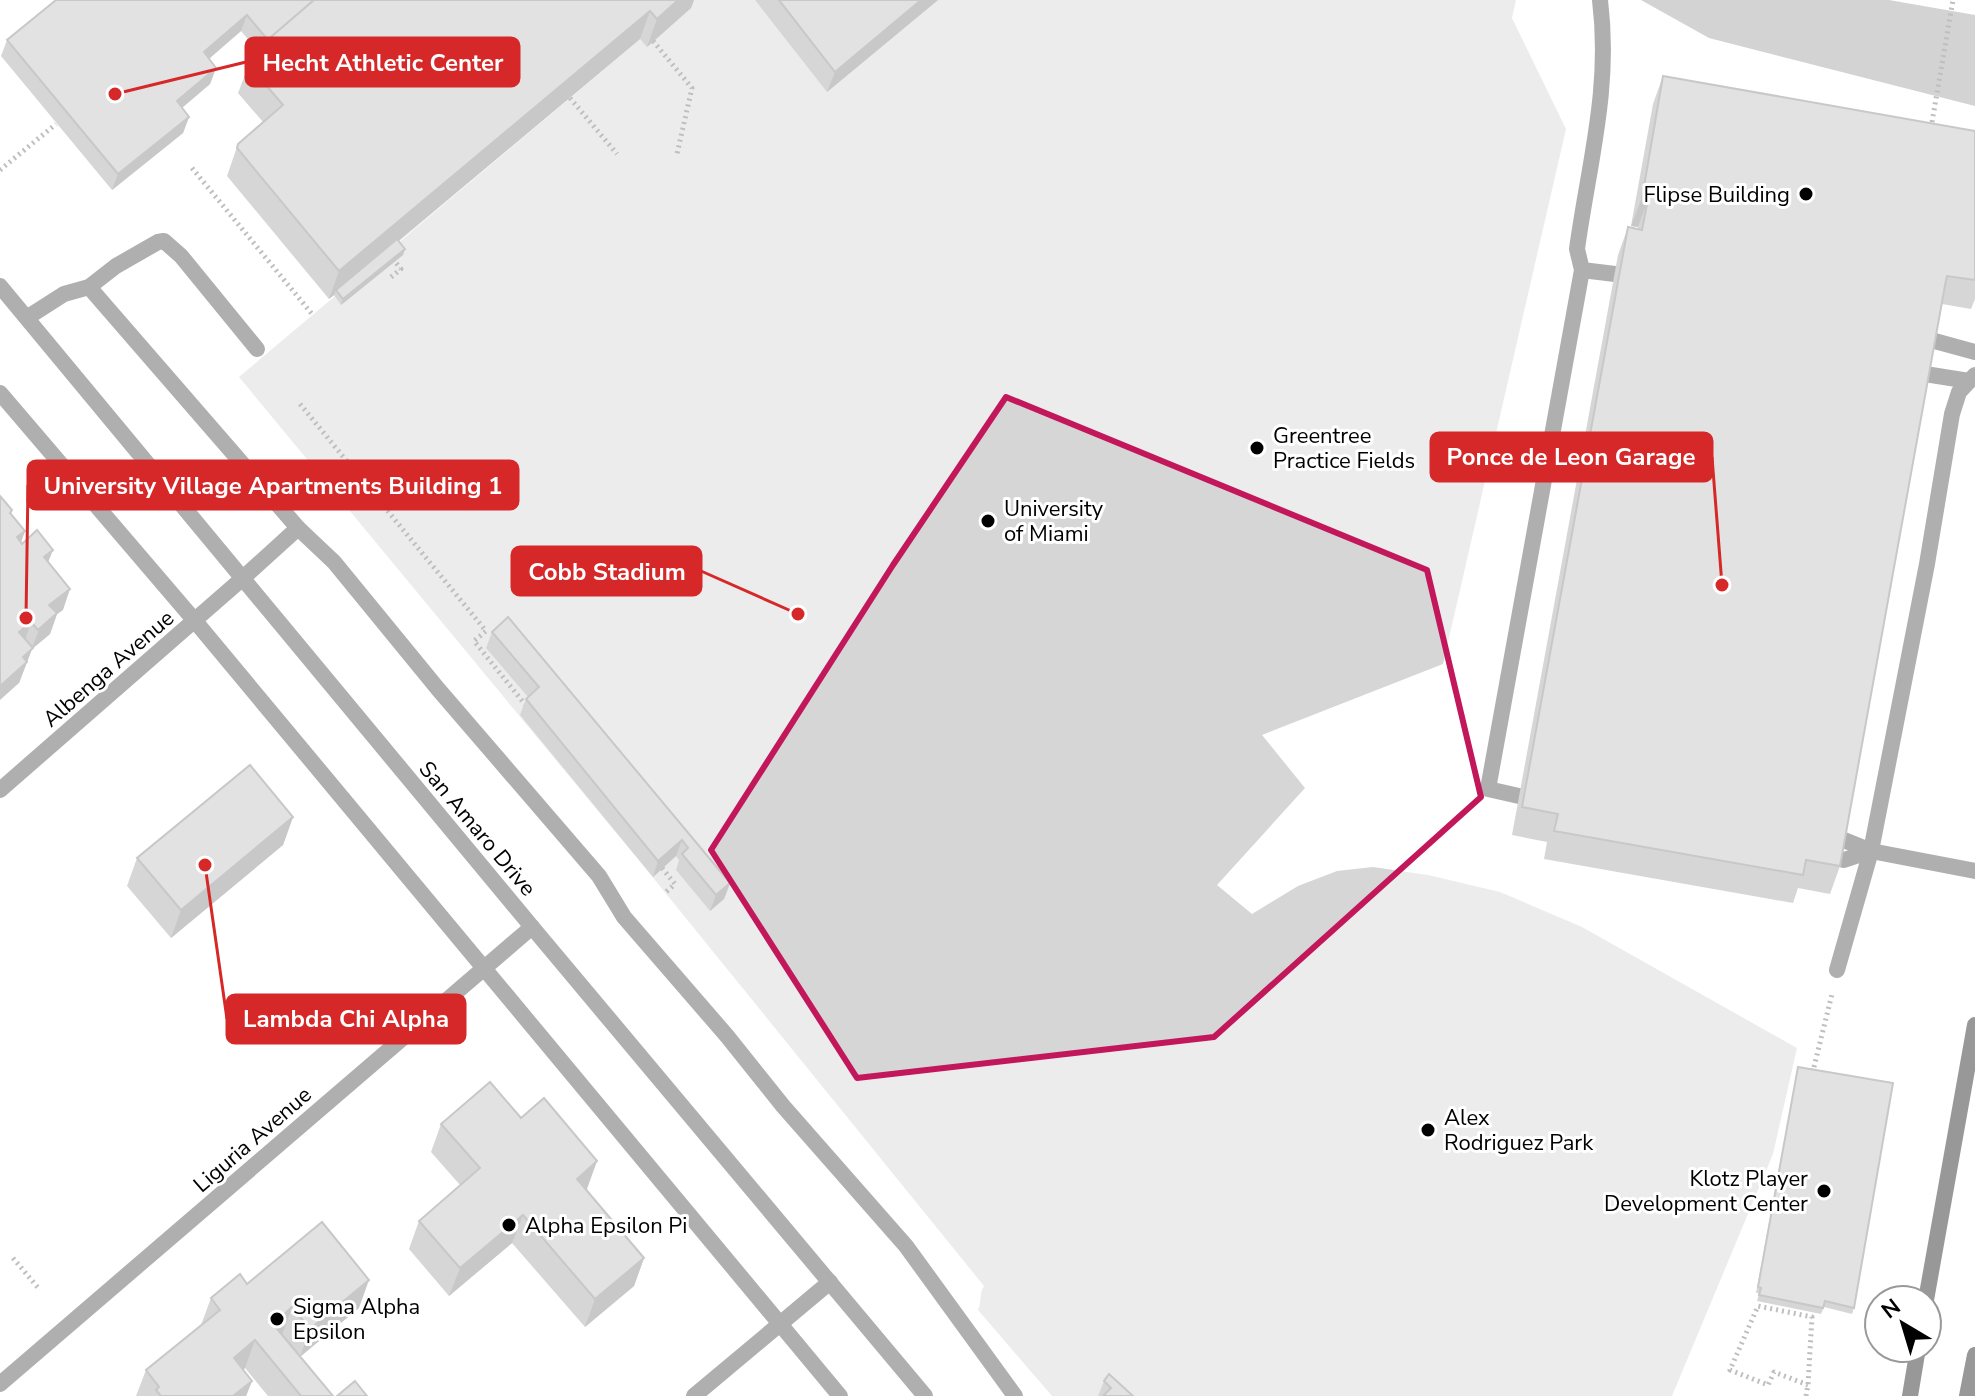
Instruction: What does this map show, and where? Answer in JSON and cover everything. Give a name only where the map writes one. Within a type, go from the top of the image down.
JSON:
[{"type":"main road","points":[[1929,1284],[1975,1025]]},
{"type":"main road","points":[[1967,1396],[1975,1355]]},
{"type":"main road","points":[[1910,1396],[1915,1364]]},
{"type":"street","points":[[1519,796],[1488,789],[1582,270],[1577,249],[1602,100],[1603,19],[1600,0]]},
{"type":"street","points":[[28,317],[64,294],[89,287],[116,266],[164,241],[181,256],[257,349]]},
{"type":"street","points":[[1582,270],[1615,274]]},
{"type":"street","name":"San Amaro Drive","points":[[0,286],[925,1396]]},
{"type":"street","points":[[89,287],[298,528],[334,562],[599,876],[624,917],[906,1246],[1015,1396]]},
{"type":"street","points":[[1931,340],[1975,352]]},
{"type":"street","points":[[1925,374],[1972,378]]},
{"type":"street","points":[[1837,970],[1871,851],[1927,564],[1952,414],[1959,392],[1972,378]]},
{"type":"street","points":[[0,393],[195,621],[840,1396]]},
{"type":"street","name":"Albenga Avenue","points":[[0,790],[298,528]]},
{"type":"street","points":[[1839,838],[1871,851],[1975,871]]},
{"type":"street","points":[[1835,858],[1844,860],[1871,851]]},
{"type":"street","name":"Liguria Avenue","points":[[0,1384],[532,927]]},
{"type":"street","points":[[694,1396],[830,1282]]},
{"type":"path","points":[[1930,137],[1953,0]]},
{"type":"path","points":[[653,41],[692,88],[677,154]]},
{"type":"path","points":[[570,98],[617,154]]},
{"type":"path","points":[[0,170],[56,124]]},
{"type":"path","points":[[192,168],[312,314]]},
{"type":"path","points":[[386,251],[401,269],[391,277]]},
{"type":"path","points":[[300,404],[486,631],[474,641],[528,708]]},
{"type":"path","points":[[501,692],[510,685]]},
{"type":"path","points":[[662,868],[675,884],[666,892]]},
{"type":"path","points":[[1802,1069],[1813,1071],[1837,970]]},
{"type":"path","points":[[13,1258],[40,1290]]},
{"type":"path","points":[[1806,1396],[1808,1385],[1812,1317],[1758,1306],[1730,1370],[1768,1385],[1774,1372],[1808,1385]]},
{"type":"highlighted area","points":[[1006,397],[1427,570],[1481,797],[1214,1037],[857,1078],[711,850],[893,565]]},
{"type":"shaded area","points":[[685,0],[1516,0],[1512,18],[1566,129],[1443,664],[1262,735],[1305,788],[1217,885],[1252,914],[1298,886],[1337,871],[1373,867],[1428,875],[1500,892],[1582,927],[1797,1048],[1773,1154],[1672,1396],[1052,1396],[978,1310],[984,1286],[646,869],[239,377],[640,39],[647,46]]},
{"type":"shaded area","points":[[1641,0],[1889,0],[1975,15],[1975,106],[1709,38]]},
{"type":"building","points":[[56,0],[314,0],[268,40],[247,15],[204,52],[216,68],[177,101],[189,117],[118,174],[7,40]]},
{"type":"building","points":[[314,0],[678,0],[657,19],[650,11],[339,271],[237,148],[283,105],[249,65],[261,54],[257,49]]},
{"type":"building","points":[[779,0],[921,0],[835,72]]},
{"type":"building","points":[[1663,76],[1975,131],[1975,280],[1947,276],[1946,280],[1840,866],[1806,860],[1803,875],[1554,831],[1558,814],[1522,807],[1628,227],[1642,230],[1648,199],[1642,198]]},
{"type":"building","points":[[397,239],[405,249],[343,299],[336,290]]},
{"type":"building","points":[[0,496],[25,531],[17,537],[22,544],[37,530],[53,550],[44,557],[70,589],[49,605],[57,613],[38,630],[31,622],[19,632],[33,648],[23,657],[27,662],[0,686]]},
{"type":"building","points":[[508,617],[730,883],[716,895],[682,854],[688,848],[682,840],[658,861],[526,699],[539,687],[492,632]]},
{"type":"building","points":[[250,765],[293,817],[181,910],[137,858]]},
{"type":"building","name":"Klotz Player Development Center","points":[[1798,1067],[1893,1083],[1854,1308],[1825,1301],[1823,1308],[1759,1295]]},
{"type":"building","name":"Alpha Epsilon Pi","points":[[490,1082],[521,1118],[544,1098],[597,1161],[577,1179],[644,1258],[595,1299],[523,1215],[460,1268],[419,1221],[480,1168],[441,1124]]},
{"type":"building","points":[[322,1222],[369,1280],[310,1329],[292,1307],[273,1324],[333,1396],[301,1396],[255,1340],[234,1358],[252,1381],[233,1396],[161,1396],[156,1390],[159,1387],[146,1370],[220,1310],[211,1298],[240,1274],[247,1284]]},
{"type":"building","points":[[1109,1374],[1133,1396],[1103,1396],[1111,1388],[1104,1381]]},
{"type":"building","points":[[355,1381],[367,1396],[337,1396]]},
{"type":"place","name":"Hecht Athletic Center","points":[[115,94]]},
{"type":"place","name":"Flipse Building","points":[[1806,194]]},
{"type":"place","name":"Greentree Practice Fields","points":[[1257,448]]},
{"type":"place","name":"University of Miami","points":[[988,521]]},
{"type":"place","name":"Ponce de Leon Garage","points":[[1722,585]]},
{"type":"place","name":"Cobb Stadium","points":[[798,614]]},
{"type":"place","name":"University Village Apartments Building 1","points":[[26,618]]},
{"type":"place","name":"Lambda Chi Alpha","points":[[205,865]]},
{"type":"place","name":"Alex Rodriguez Park","points":[[1428,1130]]},
{"type":"place","name":"Klotz Player Development Center","points":[[1824,1191]]},
{"type":"place","name":"Alpha Epsilon Pi","points":[[509,1225]]},
{"type":"place","name":"Sigma Alpha Epsilon","points":[[277,1319]]}]
